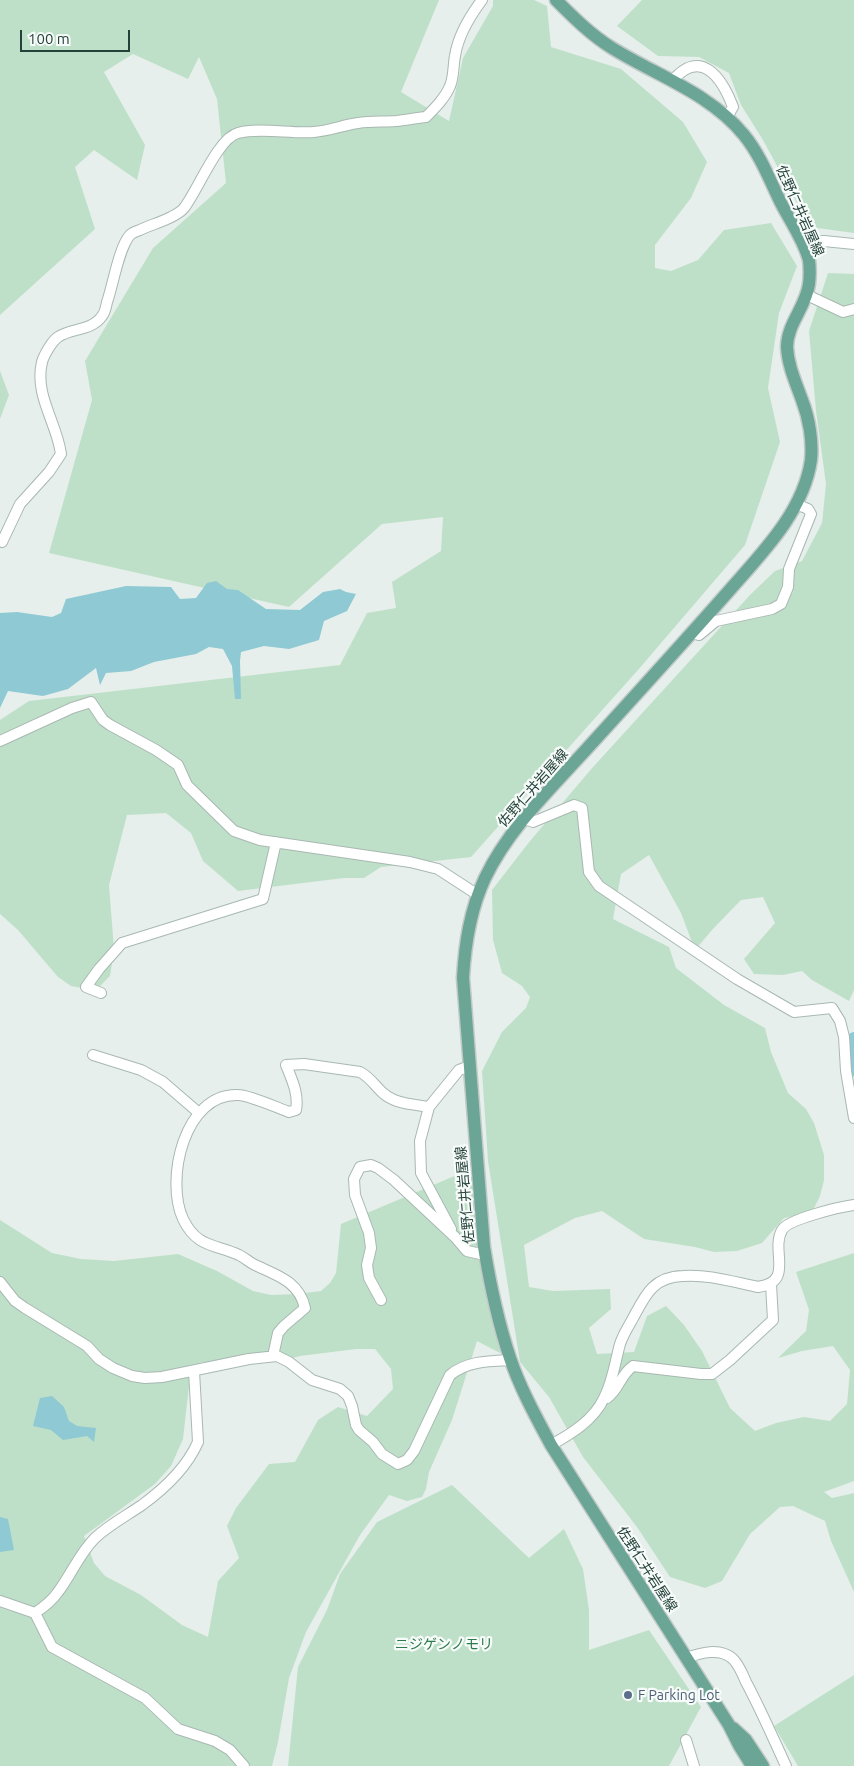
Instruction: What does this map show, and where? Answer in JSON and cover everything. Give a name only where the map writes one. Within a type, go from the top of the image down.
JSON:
[{"type":"main road","name":"佐野仁井岩屋線","points":[[556,0],[610,47],[703,98],[727,117],[744,135],[760,158],[801,242],[808,258],[810,270],[807,295],[793,320],[787,348],[793,376],[806,412],[812,446],[811,461],[796,504],[757,559],[501,848],[478,895],[468,928],[463,978],[480,1210],[494,1300],[510,1360],[551,1445],[729,1725],[738,1745],[752,1766]]},
{"type":"main road","name":"佐野仁井岩屋線","points":[[729,1725],[746,1740],[763,1766]]},
{"type":"street","points":[[0,541],[2,542],[20,504],[49,472],[61,454],[60,445],[44,402],[40,377],[42,362],[58,337],[88,326],[103,315],[119,260],[130,234],[183,210],[219,148],[230,136],[254,131],[315,132],[356,123],[426,117],[447,93],[451,84],[455,54],[461,36],[469,19],[482,0]]},
{"type":"street","points":[[672,81],[680,71],[688,66],[698,66],[709,71],[718,77],[726,89],[733,107],[727,117]]},
{"type":"street","points":[[801,242],[824,241],[854,244]]},
{"type":"street","points":[[807,295],[843,312],[854,308]]},
{"type":"street","points":[[693,633],[699,635],[716,621],[772,609],[782,604],[788,587],[789,569],[810,514],[808,509],[796,504]]},
{"type":"street","points":[[0,741],[72,708],[91,702],[103,720],[110,725],[178,764],[187,785],[234,831],[260,840],[410,862],[438,868],[478,895]]},
{"type":"street","points":[[525,819],[533,822],[574,805],[582,808],[589,872],[599,886],[737,979],[794,1012],[832,1008],[840,1021],[844,1037],[851,1074],[854,1118]]},
{"type":"street","points":[[101,993],[86,987],[122,943],[263,900],[276,842]]},
{"type":"street","points":[[93,1054],[142,1070],[163,1082],[199,1113]]},
{"type":"street","points":[[273,1356],[278,1334],[284,1326],[305,1308],[303,1300],[293,1286],[282,1277],[238,1255],[214,1248],[198,1239],[183,1220],[179,1207],[177,1188],[180,1155],[187,1132],[199,1113],[210,1103],[227,1097],[239,1095],[289,1112],[296,1110],[295,1088],[286,1065],[304,1064],[360,1072],[368,1076],[388,1098],[401,1103],[429,1107]]},
{"type":"street","points":[[455,1237],[421,1173],[420,1141],[429,1107],[459,1070],[470,1066]]},
{"type":"street","points":[[381,1300],[369,1278],[367,1265],[371,1248],[369,1234],[356,1195],[354,1179],[360,1167],[371,1165],[378,1168],[394,1180],[455,1237],[467,1251],[486,1255]]},
{"type":"street","points":[[604,1400],[621,1341],[647,1293],[655,1284],[666,1279],[682,1276],[708,1276],[758,1287],[771,1284],[779,1272],[780,1236],[785,1226],[845,1206],[854,1205]]},
{"type":"street","points":[[0,1282],[15,1300],[55,1328],[87,1346],[99,1359],[113,1368],[132,1376],[145,1378],[162,1377],[250,1359],[278,1356],[312,1380],[340,1389],[348,1396],[359,1430],[374,1442],[382,1454],[398,1464],[407,1460],[414,1451],[450,1375],[459,1368],[471,1364],[510,1360]]},
{"type":"street","points":[[551,1445],[573,1432],[589,1418],[604,1400],[611,1395],[626,1371],[633,1366],[712,1374],[773,1320],[771,1284]]},
{"type":"street","points":[[35,1613],[52,1600],[82,1553],[95,1538],[156,1493],[172,1478],[195,1449],[198,1442],[194,1371]]},
{"type":"street","points":[[0,1601],[35,1613],[52,1647],[145,1698],[178,1729],[215,1741],[230,1750],[244,1766]]},
{"type":"street","points":[[686,1658],[700,1652],[708,1652],[725,1654],[733,1659],[754,1696],[786,1766]]},
{"type":"street","points":[[686,1740],[694,1766]]},
{"type":"green space","points":[[0,0],[439,0],[401,92],[449,121],[463,58],[493,6],[493,0],[534,0],[547,6],[551,47],[621,69],[683,122],[707,162],[691,198],[655,245],[655,268],[671,271],[698,260],[724,230],[771,223],[797,266],[779,313],[768,388],[780,442],[745,545],[638,670],[471,857],[381,867],[364,878],[344,878],[238,891],[203,861],[191,833],[166,813],[127,815],[109,885],[114,949],[110,976],[100,986],[82,988],[71,986],[58,977],[18,930],[0,914],[0,720],[29,701],[340,665],[367,613],[396,608],[392,582],[441,551],[443,517],[382,524],[289,607],[49,553],[92,400],[85,361],[153,248],[226,183],[217,99],[199,57],[188,79],[133,54],[104,72],[145,145],[137,180],[94,150],[75,167],[95,229],[0,315]]},
{"type":"green space","points":[[642,0],[854,0],[854,233],[810,227],[763,140],[741,105],[729,73],[699,57],[658,56],[617,26]]},
{"type":"green space","points":[[828,273],[854,274],[854,990],[849,1001],[812,980],[802,971],[783,975],[754,974],[744,959],[775,923],[763,897],[741,900],[695,950],[681,913],[649,855],[621,874],[613,919],[669,947],[676,968],[724,1005],[765,1028],[771,1052],[788,1093],[806,1109],[814,1123],[824,1155],[824,1180],[820,1196],[813,1210],[784,1218],[762,1243],[737,1251],[714,1252],[644,1239],[602,1211],[575,1218],[524,1245],[529,1287],[553,1291],[610,1289],[611,1309],[589,1328],[597,1354],[634,1352],[647,1316],[666,1306],[684,1325],[702,1351],[730,1408],[755,1431],[776,1423],[804,1417],[830,1421],[847,1404],[850,1370],[833,1346],[802,1351],[778,1358],[806,1331],[809,1310],[796,1272],[854,1253],[854,1481],[824,1492],[832,1498],[854,1493],[854,1592],[831,1541],[825,1521],[793,1506],[780,1507],[750,1534],[722,1581],[705,1588],[670,1577],[637,1527],[583,1457],[549,1397],[520,1362],[488,1161],[482,1071],[502,1032],[526,1008],[530,997],[522,986],[502,973],[493,940],[492,890],[530,841],[593,767],[750,595],[775,571],[802,561],[822,523],[826,484],[816,411],[809,331]]},
{"type":"green space","points":[[0,371],[9,395],[0,419]]},
{"type":"green space","points":[[471,1169],[481,1261],[500,1353],[477,1341],[452,1420],[429,1472],[426,1489],[422,1497],[407,1501],[389,1495],[360,1535],[306,1632],[289,1678],[272,1766],[0,1766],[0,1220],[52,1253],[81,1259],[114,1261],[178,1254],[217,1271],[253,1291],[271,1295],[321,1291],[330,1283],[336,1273],[341,1224]],"holes":[[[356,1349],[375,1349],[391,1369],[393,1389],[367,1416],[338,1407],[318,1420],[295,1462],[269,1464],[236,1508],[227,1526],[239,1558],[218,1581],[208,1637],[182,1625],[141,1595],[105,1576],[94,1563],[84,1536],[155,1484],[171,1466],[183,1439],[189,1386],[201,1362],[276,1362],[300,1356]]]},
{"type":"green space","name":"ニジゲンノモリ","points":[[452,1485],[529,1558],[564,1529],[583,1569],[589,1610],[589,1650],[649,1630],[701,1707],[669,1766],[288,1766],[298,1667],[327,1610],[340,1574],[377,1522]]},
{"type":"green space","points":[[854,1675],[854,1766],[798,1766],[774,1726]]},
{"type":"water","points":[[216,581],[227,589],[238,590],[266,609],[300,610],[323,592],[340,589],[356,594],[347,611],[324,621],[319,640],[289,649],[264,646],[241,652],[241,699],[235,699],[232,666],[223,649],[209,647],[196,654],[154,662],[131,671],[106,673],[100,685],[96,668],[68,689],[43,696],[8,691],[0,708],[0,613],[17,612],[52,617],[61,613],[66,599],[126,586],[171,587],[180,599],[196,598],[207,583]]},
{"type":"water","points":[[52,1396],[64,1407],[69,1421],[77,1426],[96,1428],[94,1442],[87,1436],[63,1440],[51,1430],[33,1426],[40,1398]]},
{"type":"water","points":[[0,1517],[8,1519],[14,1550],[0,1552]]},
{"type":"waterway","points":[[848,1072],[851,1044],[854,1039]]},
{"type":"place","name":"F Parking Lot","points":[[628,1695]]}]
